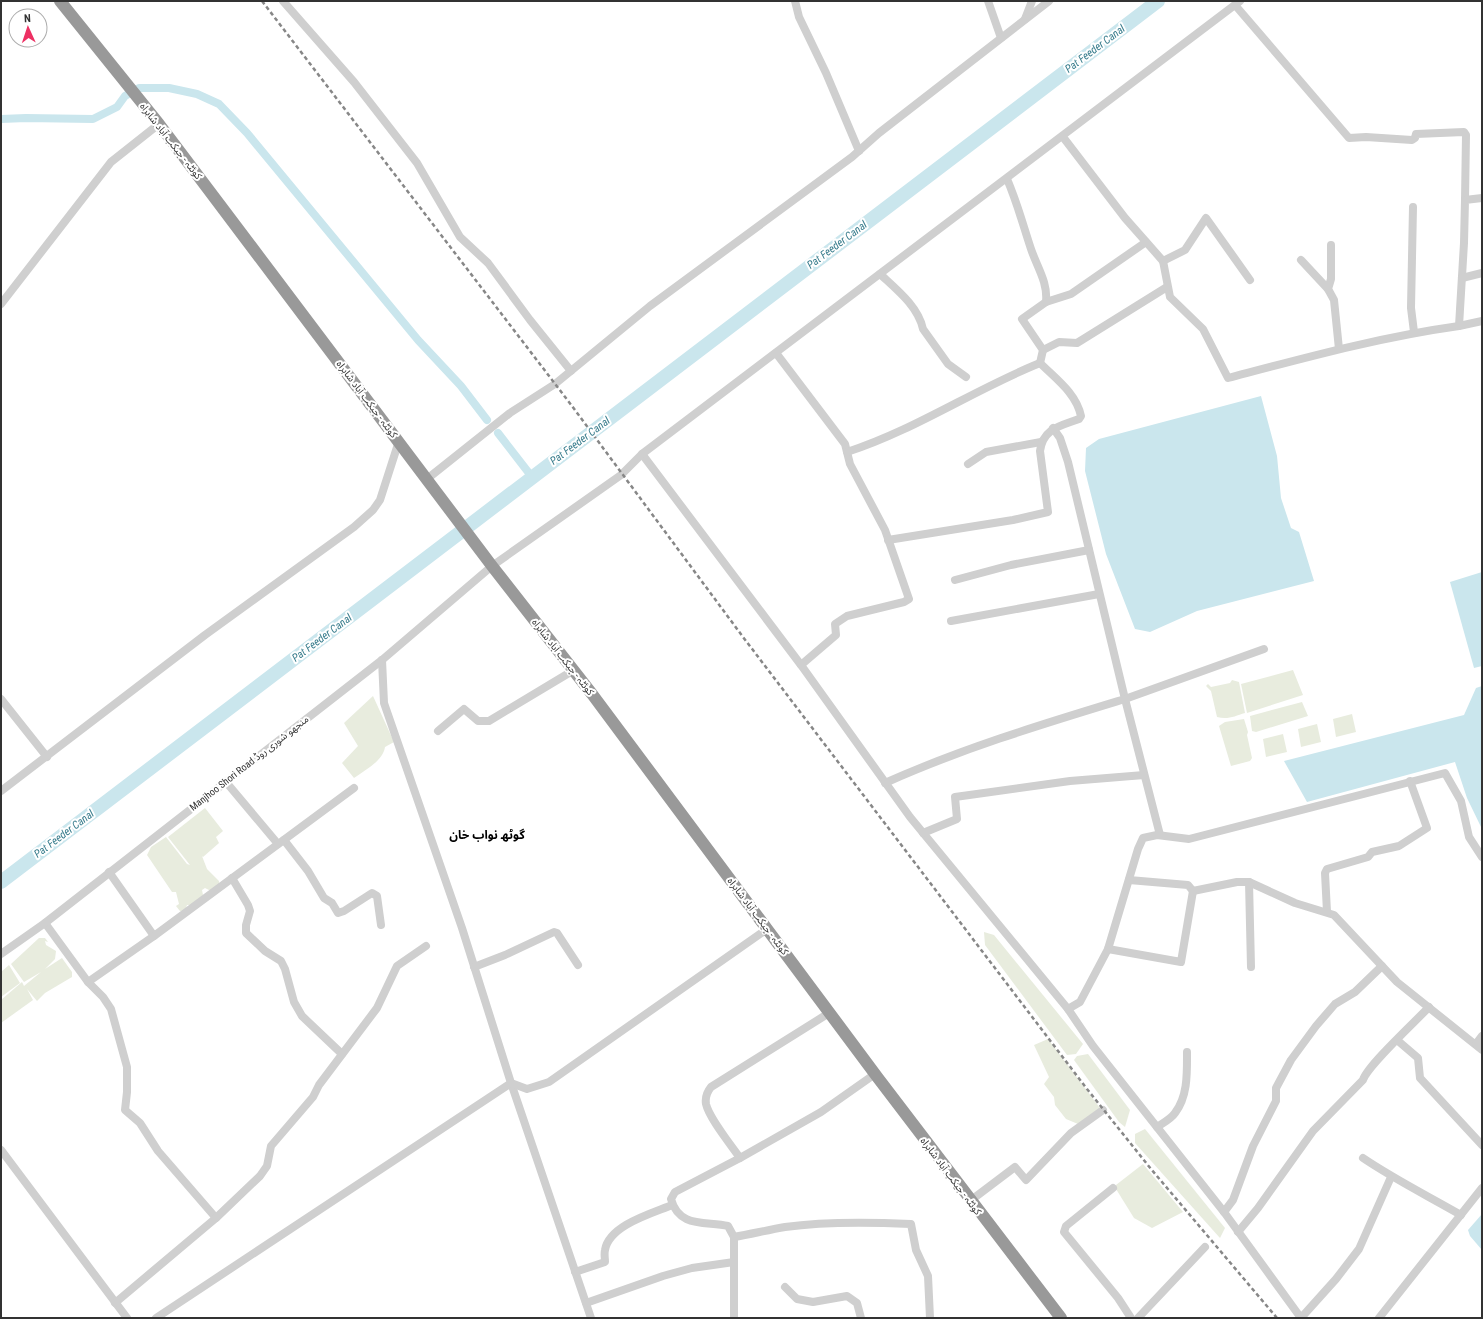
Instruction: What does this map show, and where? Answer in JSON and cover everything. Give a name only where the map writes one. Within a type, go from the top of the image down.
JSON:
[{"type":"highway","name":"کوئٹہ - جیکب آباد شاہراہ","points":[[60,1],[159,124],[492,566],[574,670],[874,1074],[1061,1318]]},
{"type":"street","points":[[283,1],[354,82],[398,138],[417,163],[460,237],[488,263],[539,332],[571,371]]},
{"type":"street","points":[[795,1],[799,17],[826,73],[859,151]]},
{"type":"street","points":[[988,1],[1001,38]]},
{"type":"street","points":[[1025,19],[1032,1]]},
{"type":"street","points":[[427,479],[510,413],[555,384],[650,306],[859,151],[879,133],[1048,1]]},
{"type":"street","points":[[1238,3],[1349,138],[1366,137],[1412,140],[1415,138],[1416,134],[1464,132],[1466,139],[1465,200],[1462,278],[1458,326]]},
{"type":"street","name":"Manjhoo Shori Road منجھو شوری روڈ","points":[[1,954],[45,923],[382,660],[492,566],[621,475],[642,454],[1063,137],[1238,3]]},
{"type":"street","points":[[1,304],[111,162],[159,124]]},
{"type":"street","points":[[1063,137],[1125,218],[1163,261],[1170,297],[1203,329],[1228,378],[1339,349],[1414,332],[1482,321]]},
{"type":"street","points":[[1007,179],[1017,202],[1032,251],[1041,270],[1047,294],[1046,302]]},
{"type":"street","points":[[1465,200],[1482,198]]},
{"type":"street","points":[[1413,208],[1411,300],[1414,332]]},
{"type":"street","points":[[1163,261],[1185,250],[1206,218],[1250,280]]},
{"type":"street","points":[[1040,363],[1043,350],[1022,319],[1046,302],[1071,294],[1146,242]]},
{"type":"street","points":[[1328,290],[1330,279],[1331,245]]},
{"type":"street","points":[[1301,260],[1328,290],[1334,300],[1339,349]]},
{"type":"street","points":[[1462,278],[1482,273]]},
{"type":"street","points":[[880,274],[909,302],[922,323],[923,329],[948,364],[966,377]]},
{"type":"street","points":[[1043,350],[1059,342],[1076,343],[1167,287]]},
{"type":"street","points":[[776,353],[845,444],[850,464],[881,522],[909,599],[904,602],[847,616],[839,620],[835,624],[836,635],[801,665]]},
{"type":"street","points":[[847,452],[883,438],[976,394],[1013,374],[1040,363]]},
{"type":"street","points":[[888,540],[1013,520],[1048,512],[1040,451],[1042,442],[1053,428],[1079,419],[1081,416],[1076,401],[1072,395],[1040,363]]},
{"type":"street","points":[[1053,428],[1060,438],[1068,462],[1099,594],[1160,835]]},
{"type":"street","points":[[1,791],[205,635],[354,527],[373,510],[380,500],[399,441]]},
{"type":"street","points":[[968,464],[986,452],[1042,442]]},
{"type":"street","points":[[642,454],[801,665],[885,783],[923,833],[1068,1009],[1093,1046],[1224,1212],[1301,1318],[1336,1279],[1359,1249],[1391,1176]]},
{"type":"street","points":[[955,580],[1011,565],[1089,550]]},
{"type":"street","points":[[951,621],[1099,594]]},
{"type":"street","points":[[885,783],[960,751],[1018,731],[1125,699],[1264,649]]},
{"type":"street","points":[[382,660],[384,704],[474,967],[511,1083],[591,1318]]},
{"type":"street","points":[[438,731],[464,709],[478,721],[489,721],[574,670]]},
{"type":"street","points":[[1,699],[46,757]]},
{"type":"street","points":[[1068,1009],[1080,1002],[1108,949],[1138,849],[1143,838],[1160,835],[1189,839],[1445,773],[1461,801],[1469,837],[1482,857]]},
{"type":"street","points":[[923,833],[957,819],[955,797],[1063,782],[1144,775]]},
{"type":"street","points":[[1326,912],[1325,873],[1327,869],[1368,857],[1372,852],[1399,846],[1427,828],[1410,781]]},
{"type":"street","points":[[226,782],[308,871],[324,898],[332,903],[338,913],[344,911],[372,893],[377,896],[381,925]]},
{"type":"street","points":[[88,982],[154,936],[354,788]]},
{"type":"street","points":[[109,872],[154,936]]},
{"type":"street","points":[[232,878],[250,911],[246,925],[246,933],[265,951],[280,961],[285,969],[294,1002],[302,1016],[342,1054]]},
{"type":"street","points":[[1129,880],[1188,885],[1194,891]]},
{"type":"street","points":[[1194,891],[1237,882],[1249,882],[1295,903],[1334,915],[1397,982],[1479,1047],[1482,1036]]},
{"type":"street","points":[[1249,882],[1251,967]]},
{"type":"street","points":[[1108,949],[1181,962],[1194,891]]},
{"type":"street","points":[[45,923],[88,982],[103,997],[111,1009],[127,1067],[125,1110],[140,1122],[158,1151],[216,1218]]},
{"type":"street","points":[[511,1083],[527,1089],[549,1082],[767,929]]},
{"type":"street","points":[[474,967],[505,956],[554,932],[578,964]]},
{"type":"street","points":[[115,1303],[216,1218],[260,1176],[267,1166],[271,1146],[313,1096],[342,1054],[377,1008],[397,966],[426,946]]},
{"type":"street","points":[[1224,1212],[1233,1200],[1253,1146],[1276,1101],[1276,1088],[1291,1060],[1316,1026],[1335,1004],[1355,992],[1382,966]]},
{"type":"street","points":[[1238,1232],[1258,1208],[1313,1131],[1363,1080],[1364,1076],[1378,1059],[1428,1007]]},
{"type":"street","points":[[740,1158],[706,1106],[707,1092],[711,1087],[829,1013]]},
{"type":"street","points":[[1397,1040],[1418,1058],[1420,1078],[1482,1145]]},
{"type":"street","points":[[1157,1127],[1174,1114],[1184,1096],[1187,1077],[1187,1052]]},
{"type":"street","points":[[734,1318],[734,1237],[728,1226],[692,1223],[677,1212],[672,1205],[671,1199],[675,1192],[740,1158],[821,1112],[874,1074]]},
{"type":"street","points":[[156,1318],[511,1083]]},
{"type":"street","points":[[970,1201],[1015,1167],[1026,1180],[1071,1133],[1103,1110]]},
{"type":"street","points":[[1,1150],[127,1318]]},
{"type":"street","points":[[1362,1158],[1461,1215]]},
{"type":"street","points":[[1113,1188],[1066,1226],[1064,1232],[1118,1298],[1131,1318]]},
{"type":"street","points":[[1378,1318],[1482,1188]]},
{"type":"street","points":[[576,1272],[605,1262],[605,1248],[616,1231],[632,1221],[672,1205]]},
{"type":"street","points":[[734,1237],[785,1227],[834,1223],[911,1224],[916,1250],[928,1276],[930,1318]]},
{"type":"street","points":[[1138,1318],[1205,1247]]},
{"type":"street","points":[[586,1303],[692,1268],[734,1262]]},
{"type":"street","points":[[785,1287],[797,1299],[813,1302],[847,1296],[857,1303],[861,1318]]},
{"type":"shaded area","points":[[1293,670],[1303,695],[1247,713],[1241,684]]},
{"type":"shaded area","points":[[1232,680],[1239,682],[1245,713],[1228,718],[1217,717],[1211,691],[1206,686],[1208,684],[1211,687],[1230,683]]},
{"type":"shaded area","points":[[373,696],[394,742],[385,747],[384,752],[377,761],[354,778],[342,763],[358,746],[344,723]]},
{"type":"shaded area","points":[[1302,702],[1308,716],[1256,732],[1252,731],[1250,716]]},
{"type":"shaded area","points":[[1352,714],[1356,732],[1336,737],[1333,719]]},
{"type":"shaded area","points":[[1244,719],[1248,732],[1247,735],[1252,758],[1250,761],[1231,766],[1219,726],[1225,722]]},
{"type":"shaded area","points":[[1317,724],[1321,742],[1301,747],[1298,729]]},
{"type":"shaded area","points":[[1283,734],[1287,752],[1266,757],[1263,739]]},
{"type":"shaded area","points":[[205,808],[223,831],[216,837],[219,843],[203,857],[202,856],[207,869],[219,881],[219,887],[211,891],[205,888],[202,890],[203,895],[194,905],[187,905],[185,911],[180,911],[176,906],[179,904],[176,892],[172,892],[147,855],[151,847],[166,837],[187,864],[190,865],[168,837]]},
{"type":"shaded area","points":[[984,932],[994,935],[1083,1044],[1076,1054],[1067,1055],[985,945]]},
{"type":"shaded area","points":[[39,938],[45,938],[48,942],[45,941],[46,945],[56,951],[55,959],[45,969],[62,958],[72,972],[72,977],[45,993],[37,1001],[27,989],[33,1000],[1,1023],[1,1000],[22,982],[24,986],[41,972],[24,982],[11,964]]},
{"type":"shaded area","points":[[9,965],[20,983],[1,997],[1,972]]},
{"type":"shaded area","points":[[1048,1039],[1100,1108],[1078,1124],[1066,1119],[1055,1105],[1054,1097],[1044,1084],[1049,1077],[1034,1045]]},
{"type":"shaded area","points":[[1088,1054],[1130,1110],[1125,1127],[1119,1122],[1074,1060],[1077,1056]]},
{"type":"shaded area","points":[[1145,1129],[1225,1228],[1220,1238],[1135,1143],[1135,1134]]},
{"type":"shaded area","points":[[1143,1164],[1183,1212],[1152,1228],[1134,1218],[1116,1189],[1116,1185]]},
{"type":"water","points":[[1261,396],[1277,456],[1281,498],[1291,528],[1299,532],[1314,581],[1197,611],[1150,632],[1135,629],[1106,554],[1085,471],[1086,448],[1099,439]]},
{"type":"water","points":[[1482,572],[1482,666],[1474,668],[1450,582]]},
{"type":"water","points":[[1482,686],[1482,829],[1467,798],[1455,762],[1307,802],[1284,761],[1464,715],[1476,688]]},
{"type":"water","points":[[1482,1214],[1482,1250],[1470,1236],[1468,1230]]},
{"type":"waterway","name":"Pat Feeder Canal","points":[[1,882],[1158,1]]},
{"type":"waterway","points":[[1,119],[93,119],[117,107],[125,96],[139,88],[169,88],[197,94],[219,104],[247,133],[418,340],[461,386],[487,420]]},
{"type":"waterway","points":[[498,433],[532,477]]},
{"type":"railway","points":[[262,1],[572,406],[743,637],[1087,1089],[1151,1169],[1277,1318]]},
{"type":"district","name":"گوٹھ نواب خان","points":[[487,835]]}]
